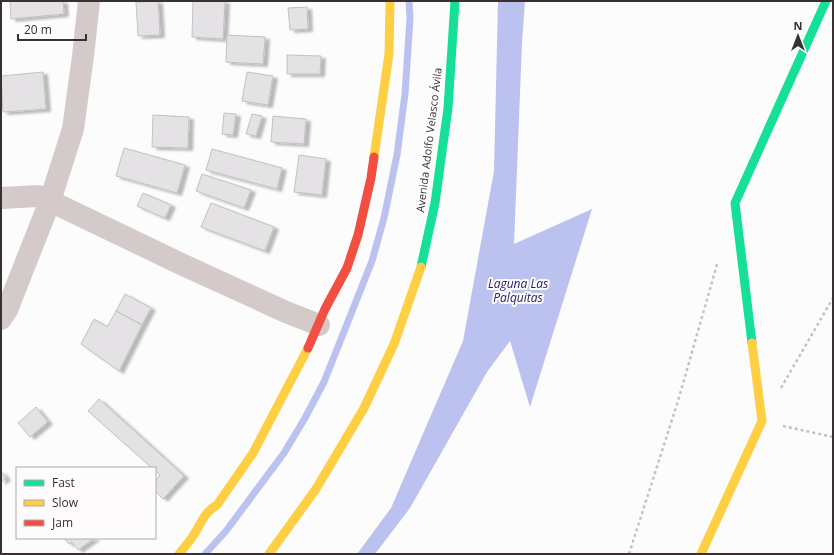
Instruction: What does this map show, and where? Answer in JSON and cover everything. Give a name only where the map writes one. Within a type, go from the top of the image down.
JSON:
[{"type":"main road","points":[[179,554],[186,547],[203,516],[217,505],[253,453],[312,341],[325,309],[347,268],[358,235],[371,178],[389,54],[390,1]]},
{"type":"main road","name":"Avenida Adolfo Velasco Ávila","points":[[269,554],[316,490],[364,408],[394,344],[421,266],[435,203],[448,108],[455,1]]},
{"type":"main road","points":[[701,554],[762,421],[735,203],[826,1]]},
{"type":"street","points":[[1,319],[10,303],[50,201],[73,129],[89,1]]},
{"type":"street","points":[[1,198],[38,196],[179,263],[286,312],[319,325]]},
{"type":"path","points":[[629,554],[678,401],[719,256]]},
{"type":"path","points":[[833,298],[762,421],[833,437]]},
{"type":"water","name":"Laguna Las Palquitas","points":[[498,1],[525,1],[514,244],[592,209],[530,407],[510,341],[487,372],[410,508],[375,554],[357,554],[391,508],[463,341],[494,171]]},
{"type":"building","points":[[10,1],[63,1],[64,14],[11,19]]},
{"type":"building","points":[[158,1],[160,35],[138,36],[136,2]]},
{"type":"building","points":[[193,1],[225,1],[223,39],[192,37]]},
{"type":"building","points":[[307,7],[308,29],[290,30],[288,8]]},
{"type":"building","points":[[227,35],[265,37],[263,64],[226,62]]},
{"type":"building","points":[[287,55],[321,56],[320,74],[287,74]]},
{"type":"building","points":[[43,72],[46,109],[3,112],[1,76]]},
{"type":"building","points":[[247,72],[273,76],[268,105],[242,101]]},
{"type":"building","points":[[224,113],[236,114],[233,135],[222,134]]},
{"type":"building","points":[[252,114],[262,116],[256,136],[246,134]]},
{"type":"building","points":[[153,115],[189,117],[188,148],[152,147]]},
{"type":"building","points":[[273,116],[306,119],[304,144],[271,142]]},
{"type":"building","points":[[124,148],[185,165],[177,193],[116,176]]},
{"type":"building","points":[[212,149],[282,168],[277,189],[206,170]]},
{"type":"building","points":[[299,155],[326,159],[322,195],[294,192]]},
{"type":"building","points":[[202,174],[251,190],[244,208],[196,191]]},
{"type":"building","points":[[143,193],[171,205],[165,218],[137,206]]},
{"type":"building","points":[[211,203],[274,227],[265,251],[201,227]]},
{"type":"building","points":[[125,294],[151,308],[142,325],[116,311]]},
{"type":"building","points":[[116,311],[142,325],[119,371],[81,344],[94,319],[107,327]]},
{"type":"building","points":[[99,399],[184,476],[163,499],[156,492],[156,480],[160,475],[156,471],[156,467],[151,467],[88,411]]},
{"type":"building","points":[[36,407],[48,422],[30,437],[18,423]]},
{"type":"building","points":[[1,471],[6,478],[1,482]]},
{"type":"building","points":[[65,539],[94,539],[78,550],[72,542],[69,544]]},
{"type":"waterway","points":[[205,554],[226,531],[284,453],[305,418],[324,382],[372,261],[384,218],[397,155],[405,94],[410,18],[409,1]]},
{"type":"traffic: fast","points":[[421,267],[435,203],[448,108],[455,1]]},
{"type":"traffic: fast","points":[[752,343],[735,203],[826,1]]},
{"type":"traffic: slow","points":[[374,157],[389,54],[390,1]]},
{"type":"traffic: slow","points":[[269,554],[316,489],[364,408],[394,344],[421,267]]},
{"type":"traffic: slow","points":[[701,554],[762,421],[752,343]]},
{"type":"traffic: slow","points":[[179,554],[209,511],[217,505],[253,453],[308,348]]},
{"type":"traffic: jam","points":[[308,348],[325,309],[347,268],[358,235],[371,178],[374,157]]}]
